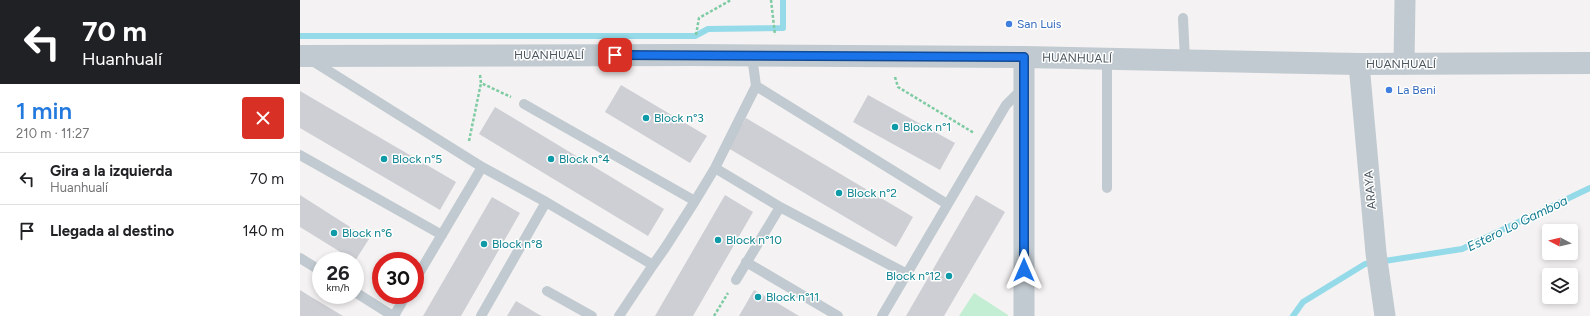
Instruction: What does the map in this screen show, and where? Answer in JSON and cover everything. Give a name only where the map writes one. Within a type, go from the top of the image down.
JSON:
[{"type":"street","points":[[1404,64],[1405,0]]},
{"type":"street","name":"HUANHUALÍ","points":[[302,56],[476,55],[1024,57],[1359,64],[1590,63]]},
{"type":"street","points":[[1024,57],[1024,316]]},
{"type":"street","name":"ARAYA","points":[[1359,64],[1376,253],[1385,316]]},
{"type":"lane","points":[[1183,18],[1185,60]]},
{"type":"lane","points":[[302,56],[482,167],[653,264]]},
{"type":"lane","points":[[619,316],[696,201],[715,168],[756,86],[752,56]]},
{"type":"lane","points":[[1107,59],[1107,188]]},
{"type":"lane","points":[[756,86],[947,204]]},
{"type":"lane","points":[[882,316],[1006,105],[1024,86]]},
{"type":"lane","points":[[524,104],[696,201]]},
{"type":"lane","points":[[300,155],[442,235]]},
{"type":"lane","points":[[424,265],[482,167]]},
{"type":"lane","points":[[715,168],[780,207],[907,274]]},
{"type":"lane","points":[[480,316],[546,202]]},
{"type":"lane","points":[[736,280],[780,207]]},
{"type":"lane","points":[[300,258],[312,265]]},
{"type":"lane","points":[[746,262],[838,316]]},
{"type":"lane","points":[[547,291],[592,316]]},
{"type":"lane","points":[[364,298],[394,316],[401,304]]},
{"type":"path","points":[[699,18],[731,0]]},
{"type":"path","points":[[771,0],[774,18]]},
{"type":"path","points":[[465,156],[481,83],[476,55]]},
{"type":"path","points":[[889,57],[898,87],[985,140]]},
{"type":"path","points":[[481,83],[524,104]]},
{"type":"path","points":[[714,316],[736,280]]},
{"type":"green space","points":[[974,293],[1008,315],[1008,316],[959,316]]},
{"type":"building","name":"Block n°3","points":[[621,85],[707,136],[690,163],[605,112]]},
{"type":"building","name":"Block n°5","points":[[300,91],[456,182],[440,210],[300,128]]},
{"type":"building","name":"Block n°1","points":[[868,95],[955,143],[940,170],[853,122]]},
{"type":"building","name":"Block n°4","points":[[495,107],[664,209],[648,236],[479,134]]},
{"type":"building","name":"Block n°2","points":[[746,118],[913,217],[896,247],[728,148]]},
{"type":"building","name":"Block n°6","points":[[300,195],[369,239],[361,252],[340,252],[300,227]]},
{"type":"building","name":"Block n°10","points":[[725,195],[753,212],[693,316],[655,316]]},
{"type":"building","name":"Block n°12","points":[[976,195],[1005,212],[944,316],[906,316]]},
{"type":"building","name":"Block n°8","points":[[492,197],[520,213],[461,316],[423,316]]},
{"type":"building","points":[[300,290],[312,297],[312,304],[323,304],[343,316],[300,316]]},
{"type":"building","name":"Block n°11","points":[[754,290],[779,304],[799,316],[739,316]]},
{"type":"building","points":[[516,301],[538,314],[542,316],[507,316]]},
{"type":"waterway","points":[[300,36],[695,36],[708,29],[783,28],[783,0]]},
{"type":"waterway","name":"Estero Lo Gamboa","points":[[1293,316],[1303,302],[1365,264],[1462,249],[1590,188]]},
{"type":"place","name":"San Luis","points":[[1009,24]]},
{"type":"place","name":"La Beni","points":[[1389,90]]},
{"type":"place","name":"Block n°3","points":[[646,118]]},
{"type":"place","name":"Block n°1","points":[[895,127]]},
{"type":"place","name":"Block n°5","points":[[384,159]]},
{"type":"place","name":"Block n°4","points":[[551,159]]},
{"type":"place","name":"Block n°2","points":[[839,193]]},
{"type":"place","name":"Block n°6","points":[[334,233]]},
{"type":"place","name":"Block n°10","points":[[718,240]]},
{"type":"place","name":"Block n°8","points":[[484,244]]},
{"type":"place","name":"Block n°12","points":[[949,276]]},
{"type":"place","name":"Block n°11","points":[[758,297]]},
{"type":"route","points":[[615,55],[1024,57],[1024,270]]}]
